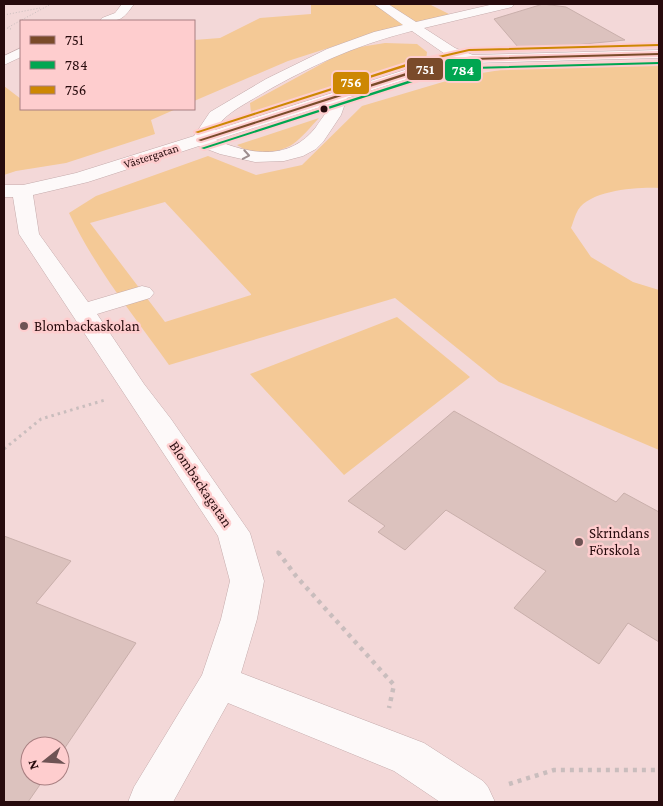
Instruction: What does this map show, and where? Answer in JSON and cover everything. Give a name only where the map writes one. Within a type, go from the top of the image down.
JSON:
[{"type":"street","points":[[109,20],[119,16],[128,4]]},
{"type":"street","points":[[380,4],[450,51],[471,59]]},
{"type":"street","points":[[339,97],[337,111],[311,144],[287,156],[260,158],[235,153],[200,140],[216,115],[271,82],[332,52],[379,35],[508,4]]},
{"type":"street","points":[[4,61],[20,53]]},
{"type":"street","name":"Västergatan","points":[[14,191],[81,178],[416,71],[471,59],[659,54]]},
{"type":"street","name":"Blombackagatan","points":[[14,191],[28,231],[83,311],[131,386],[234,533],[247,581],[239,619],[219,682],[149,802]]},
{"type":"street","points":[[83,311],[142,293]]},
{"type":"street","points":[[219,682],[410,757],[470,799]]},
{"type":"path","points":[[21,20],[51,4]]},
{"type":"path","points":[[4,15],[42,8]]},
{"type":"path","points":[[16,29],[7,28],[20,21]]},
{"type":"path","points":[[4,449],[41,419],[113,398],[131,386]]},
{"type":"path","points":[[274,546],[296,576],[394,685],[388,713],[369,742]]},
{"type":"path","points":[[470,799],[554,770],[659,770]]},
{"type":"shaded area","points":[[311,4],[429,4],[451,15],[344,43],[288,61],[195,101],[195,40],[220,38],[260,18],[311,14]]},
{"type":"shaded area","points":[[385,43],[417,44],[427,52],[426,60],[333,88],[275,111],[251,113],[250,103],[336,56],[360,47]]},
{"type":"shaded area","points":[[659,65],[659,188],[627,189],[593,198],[584,203],[578,210],[571,228],[591,257],[633,282],[659,290],[659,450],[499,382],[395,298],[169,365],[103,272],[69,213],[96,196],[208,156],[256,175],[302,165],[362,106],[463,76],[513,68]],"holes":[[[165,202],[251,294],[165,322],[90,223]]]},
{"type":"shaded area","points":[[4,86],[20,98],[20,110],[174,110],[151,120],[155,134],[66,163],[16,171],[4,175]]},
{"type":"shaded area","points":[[322,109],[322,112],[232,141],[229,138]]},
{"type":"shaded area","points":[[319,118],[297,141],[280,150],[257,152],[243,149],[237,145]]},
{"type":"shaded area","points":[[397,317],[470,377],[344,475],[250,374]]},
{"type":"building","points":[[543,4],[566,7],[625,40],[565,46],[518,47],[494,19]]},
{"type":"building","name":"Skrindans Förskola","points":[[454,411],[616,502],[624,493],[659,512],[659,642],[628,623],[599,664],[514,608],[546,571],[446,510],[405,550],[378,532],[385,526],[348,501]]},
{"type":"building","points":[[4,536],[71,561],[36,603],[136,643],[70,740],[70,736],[20,736],[20,786],[39,786],[28,802],[4,802]]},
{"type":"transit line","name":"756","points":[[197,132],[413,63],[469,50],[659,45]]},
{"type":"transit line","name":"751","points":[[200,140],[416,71],[471,59],[659,54]]},
{"type":"transit line","name":"784","points":[[203,148],[418,79],[472,68],[659,63]]},
{"type":"place","name":"Blombackaskolan","points":[[24,326]]},
{"type":"place","name":"Skrindans Förskola","points":[[579,542]]}]
